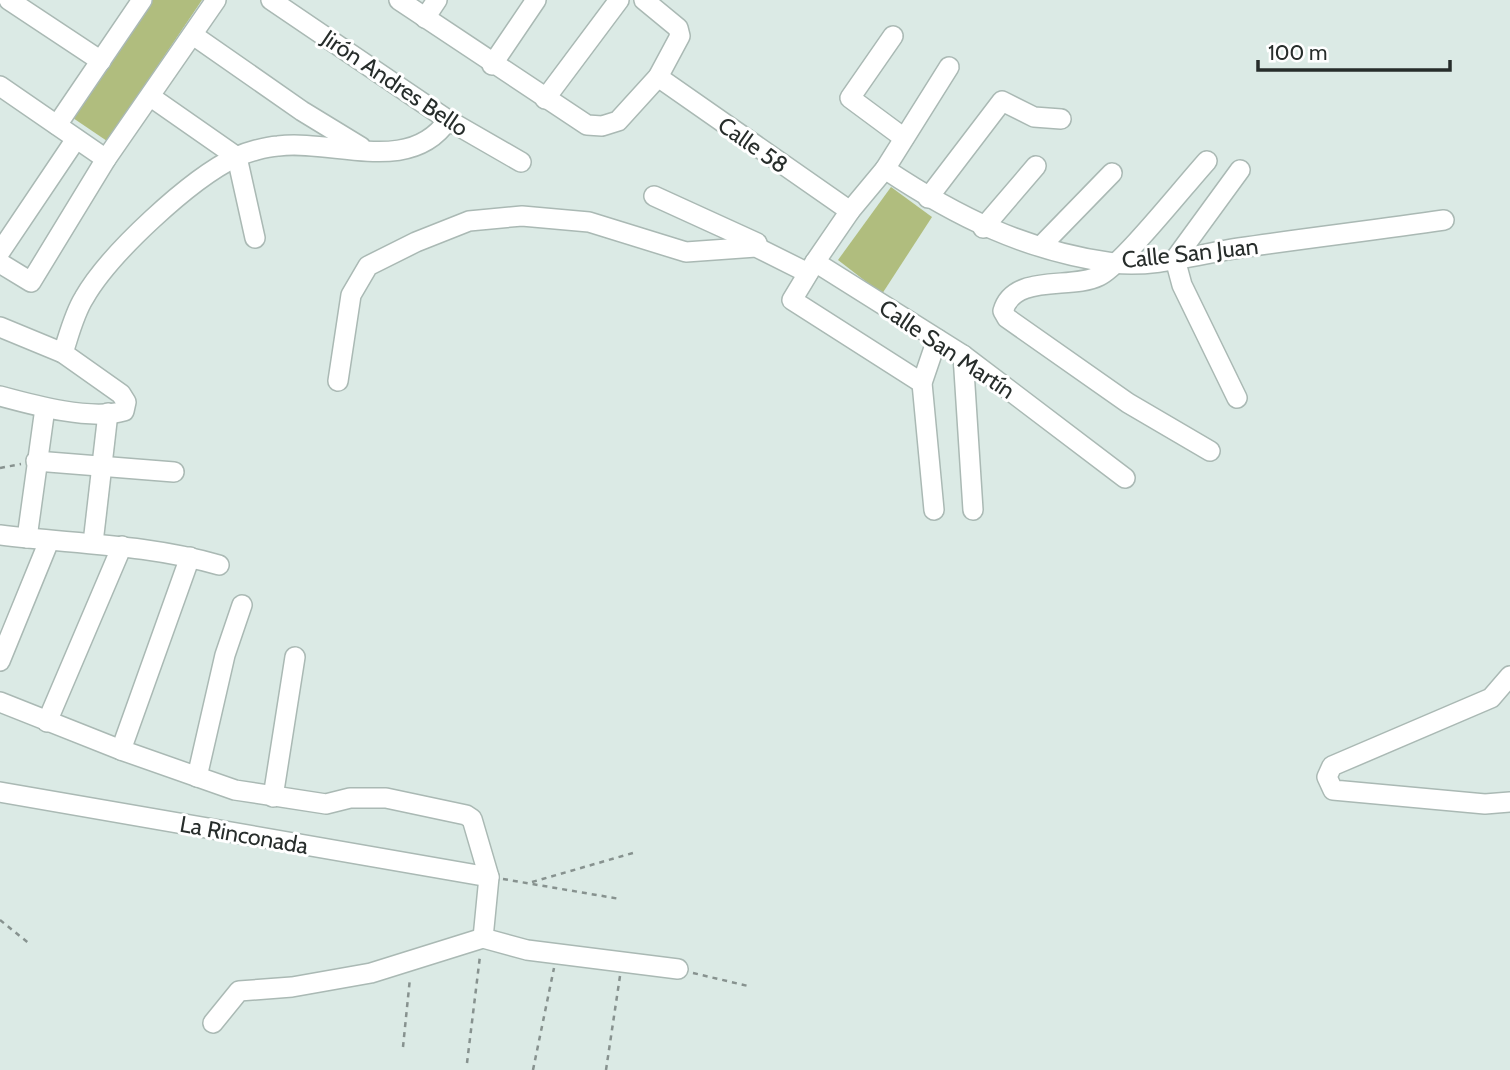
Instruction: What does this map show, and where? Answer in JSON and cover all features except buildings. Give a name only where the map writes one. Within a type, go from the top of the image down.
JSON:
[{"type":"street","points":[[9,0],[101,61]]},
{"type":"street","points":[[0,263],[31,282],[106,159],[216,0]]},
{"type":"street","name":"Jirón Andres Bello","points":[[271,0],[448,120],[521,162]]},
{"type":"street","points":[[399,0],[545,99],[587,125],[602,126],[618,121],[658,77],[681,32],[644,0]]},
{"type":"street","points":[[425,18],[437,0]]},
{"type":"street","points":[[492,65],[536,0]]},
{"type":"street","points":[[545,99],[619,0]]},
{"type":"street","points":[[57,125],[141,1]]},
{"type":"street","points":[[193,36],[302,111],[364,149]]},
{"type":"street","points":[[893,36],[850,98],[904,138]]},
{"type":"street","points":[[922,383],[792,300],[850,211],[885,169],[949,68]]},
{"type":"street","name":"Calle 58","points":[[658,77],[850,211]]},
{"type":"street","points":[[3,95],[57,125],[106,159]]},
{"type":"street","points":[[151,97],[237,157],[255,238]]},
{"type":"street","points":[[928,198],[1002,102],[1034,117],[1061,119]]},
{"type":"street","points":[[63,353],[82,299],[102,270],[191,188],[237,157],[278,146],[401,152],[422,146],[438,134],[448,120]]},
{"type":"street","points":[[0,252],[76,139]]},
{"type":"street","points":[[1207,161],[1101,275],[1085,281],[1027,287],[1013,297],[1003,311],[1007,318],[1096,382],[1210,451]]},
{"type":"street","points":[[984,228],[1036,166]]},
{"type":"street","name":"Calle San Juan","points":[[885,169],[928,198],[984,228],[1041,246],[1115,263],[1175,259],[1444,220]]},
{"type":"street","points":[[1237,398],[1182,285],[1175,259],[1240,170]]},
{"type":"street","points":[[1041,246],[1112,173]]},
{"type":"street","name":"Calle San Martín","points":[[654,196],[712,224],[753,239],[757,241],[756,247],[811,268],[937,339],[963,355],[1125,478]]},
{"type":"street","points":[[338,381],[351,295],[368,266],[416,242],[469,221],[522,216],[589,222],[686,252],[756,247]]},
{"type":"street","points":[[0,327],[63,353],[121,394],[126,402],[124,411],[108,414],[45,408],[0,396]]},
{"type":"street","points":[[934,510],[922,383],[937,339]]},
{"type":"street","points":[[963,355],[973,510]]},
{"type":"street","points":[[27,538],[45,408]]},
{"type":"street","points":[[93,542],[108,414]]},
{"type":"street","points":[[36,461],[174,472]]},
{"type":"street","points":[[0,535],[122,545],[190,556],[219,565]]},
{"type":"street","points":[[0,661],[49,541]]},
{"type":"street","points":[[47,722],[122,545]]},
{"type":"street","points":[[121,750],[190,556]]},
{"type":"street","points":[[197,777],[225,655],[242,605]]},
{"type":"street","points":[[273,797],[295,657]]},
{"type":"street","points":[[1510,676],[1491,698],[1332,766],[1327,777],[1333,790],[1460,802],[1510,802]]},
{"type":"street","points":[[0,702],[121,750],[235,790],[326,804],[350,798],[387,798],[466,815],[472,819],[489,877],[483,938]]},
{"type":"street","name":"La Rinconada","points":[[0,792],[489,877]]},
{"type":"street","points":[[213,1023],[239,991],[292,987],[371,973],[483,938],[556,954],[678,970]]},
{"type":"path","points":[[0,468],[36,461]]},
{"type":"path","points":[[529,883],[633,853]]},
{"type":"path","points":[[489,877],[620,899]]},
{"type":"path","points":[[0,920],[31,945]]},
{"type":"path","points":[[467,1063],[483,938]]},
{"type":"path","points":[[533,1070],[556,954]]},
{"type":"path","points":[[403,1047],[405,1007],[413,958]]},
{"type":"path","points":[[606,1070],[622,964]]},
{"type":"path","points":[[678,970],[748,986]]},
{"type":"green space","points":[[153,0],[202,0],[107,141],[73,118]]},
{"type":"green space","points":[[891,187],[932,217],[882,294],[838,260]]}]
